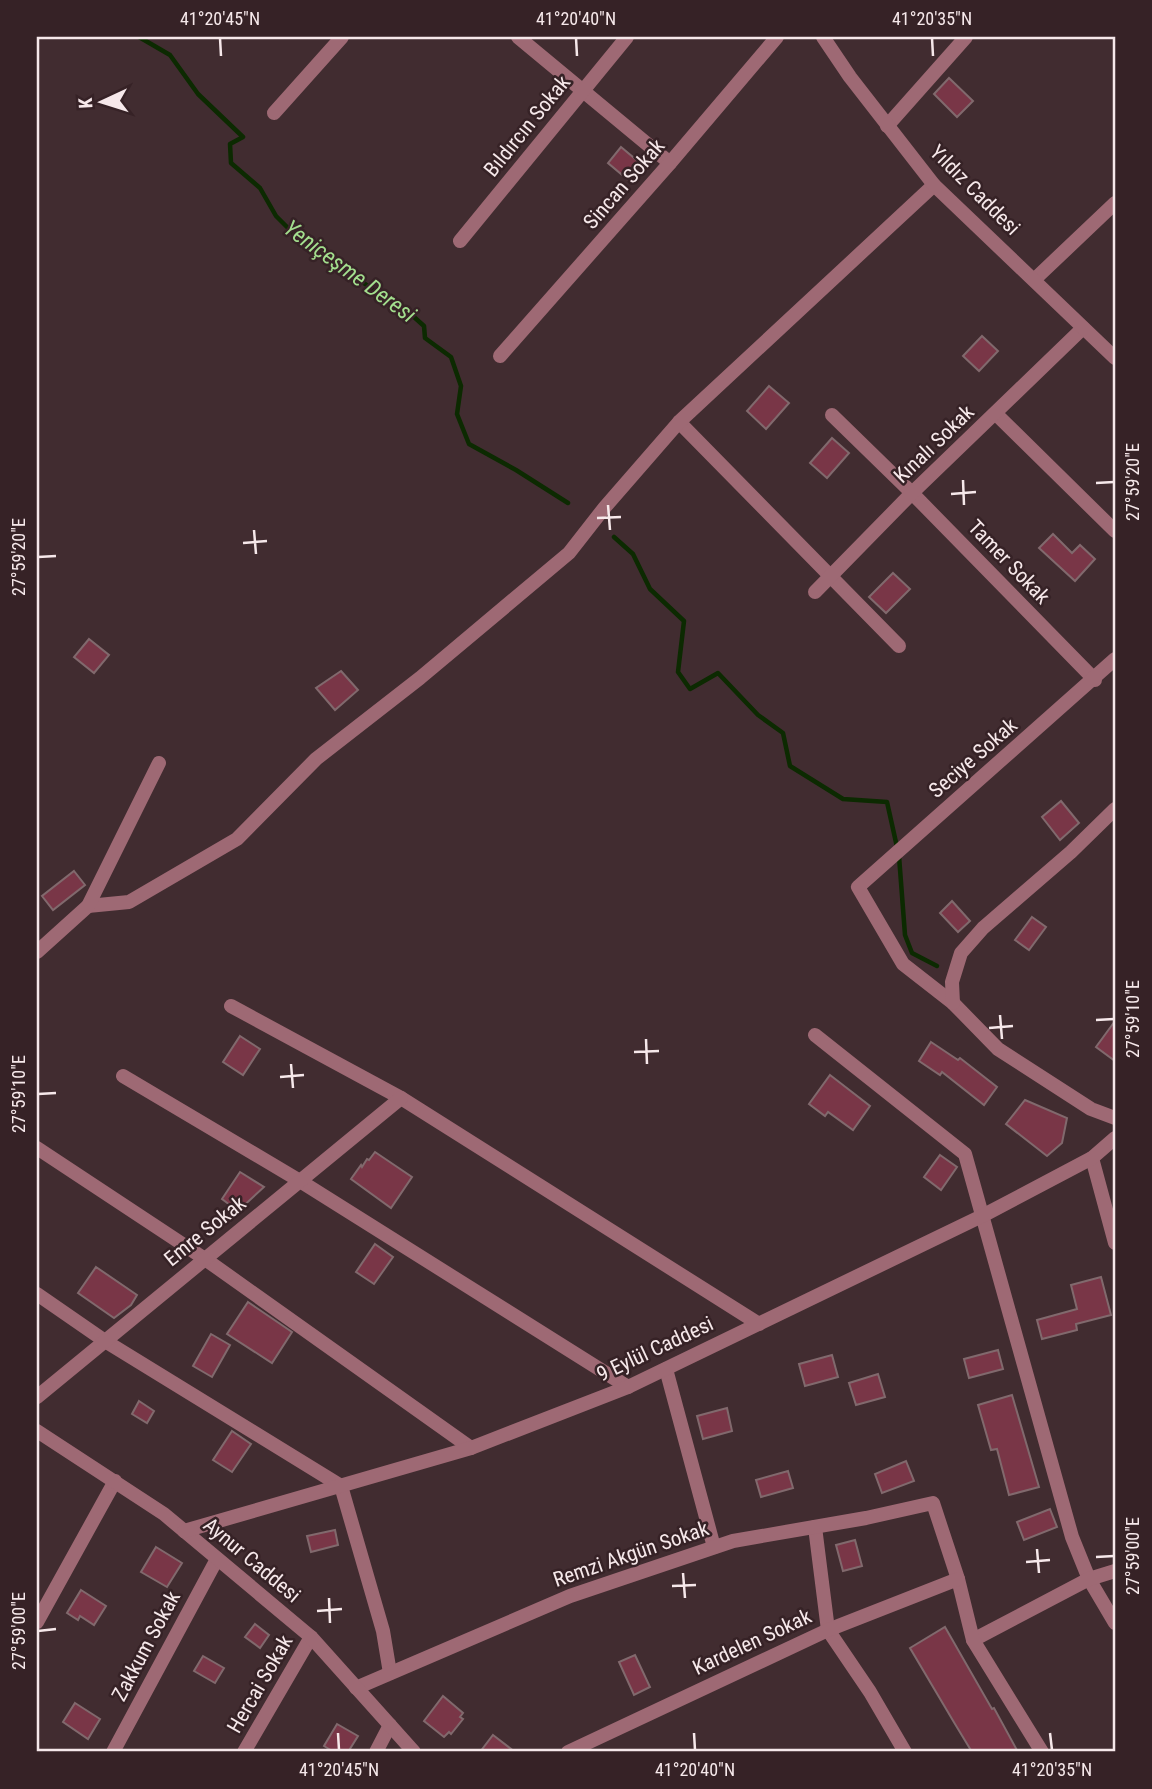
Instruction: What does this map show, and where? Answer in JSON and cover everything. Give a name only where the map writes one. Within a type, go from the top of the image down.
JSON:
[{"type":"street","points":[[274,113],[342,37]]},
{"type":"street","points":[[518,37],[670,163]]},
{"type":"street","name":"Bıldırcın Sokak","points":[[460,241],[627,37]]},
{"type":"street","name":"Sincan Sokak","points":[[500,356],[777,37]]},
{"type":"street","name":"Yıldız Caddesi","points":[[823,37],[850,77],[934,185],[1115,358]]},
{"type":"street","points":[[887,126],[966,37]]},
{"type":"street","points":[[88,906],[129,902],[237,839],[316,759],[420,678],[569,554],[605,507],[679,422],[934,185]]},
{"type":"street","points":[[1035,279],[1115,204]]},
{"type":"street","name":"Kınalı Sokak","points":[[814,592],[912,492],[1083,328]]},
{"type":"street","points":[[996,414],[1115,531]]},
{"type":"street","name":"Tamer Sokak","points":[[832,415],[912,492],[1095,680]]},
{"type":"street","points":[[679,422],[899,646]]},
{"type":"street","name":"Seciye Sokak","points":[[953,1003],[903,964],[858,887],[1095,680],[1115,659]]},
{"type":"street","points":[[37,951],[88,906],[159,763]]},
{"type":"street","points":[[1115,809],[1071,852],[983,929],[961,953],[951,982],[953,1003],[998,1049],[1091,1109],[1115,1118]]},
{"type":"street","points":[[231,1006],[401,1098],[759,1324]]},
{"type":"street","points":[[815,1035],[965,1154],[1072,1537],[1089,1579],[1115,1623]]},
{"type":"street","points":[[123,1076],[300,1181],[628,1387]]},
{"type":"street","name":"Emre Sokak","points":[[37,1397],[401,1098]]},
{"type":"street","name":"9 Eylül Caddesi","points":[[184,1531],[471,1448],[628,1387],[984,1215],[1091,1158],[1115,1138]]},
{"type":"street","points":[[37,1148],[205,1259],[471,1448]]},
{"type":"street","points":[[1091,1158],[1115,1243]]},
{"type":"street","points":[[37,1294],[105,1341],[341,1486],[383,1631],[390,1673]]},
{"type":"street","points":[[666,1369],[714,1547]]},
{"type":"street","name":"Aynur Caddesi","points":[[37,1431],[164,1514],[311,1637],[414,1752]]},
{"type":"street","points":[[37,1622],[114,1481]]},
{"type":"street","name":"Remzi Akgün Sokak","points":[[356,1688],[570,1597],[714,1547],[733,1541],[933,1503],[958,1579]]},
{"type":"street","points":[[815,1527],[828,1630],[870,1692],[905,1752]]},
{"type":"street","name":"Zakkum Sokak","points":[[113,1752],[217,1559]]},
{"type":"street","points":[[974,1640],[1089,1579],[1115,1571]]},
{"type":"street","points":[[958,1579],[974,1640],[1042,1752]]},
{"type":"street","name":"Kardelen Sokak","points":[[568,1752],[828,1630],[958,1579]]},
{"type":"street","name":"Hercai Sokak","points":[[244,1752],[311,1637]]},
{"type":"street","points":[[376,1752],[390,1725]]},
{"type":"building","points":[[949,78],[973,101],[957,117],[934,94]]},
{"type":"building","points":[[621,147],[640,163],[627,179],[608,163]]},
{"type":"building","points":[[982,336],[998,351],[979,371],[963,356]]},
{"type":"building","points":[[769,386],[789,403],[766,429],[747,411]]},
{"type":"building","points":[[832,438],[849,453],[827,478],[810,463]]},
{"type":"building","points":[[1053,534],[1072,553],[1080,545],[1095,559],[1075,581],[1039,548]]},
{"type":"building","points":[[893,573],[910,589],[886,613],[869,597]]},
{"type":"building","points":[[89,639],[109,655],[94,673],[74,657]]},
{"type":"building","points":[[341,671],[358,690],[335,710],[316,688]]},
{"type":"building","points":[[1061,801],[1079,823],[1060,840],[1042,817]]},
{"type":"building","points":[[74,871],[85,885],[53,910],[42,896]]},
{"type":"building","points":[[952,901],[970,921],[958,932],[940,913]]},
{"type":"building","points":[[1032,917],[1046,927],[1029,950],[1015,940]]},
{"type":"building","points":[[1115,1021],[1115,1061],[1096,1047]]},
{"type":"building","points":[[240,1036],[260,1049],[243,1075],[223,1062]]},
{"type":"building","points":[[931,1042],[958,1060],[960,1058],[997,1087],[984,1105],[942,1072],[940,1075],[919,1061]]},
{"type":"building","points":[[830,1075],[870,1106],[853,1130],[828,1112],[825,1116],[809,1104]]},
{"type":"building","points":[[1025,1100],[1067,1118],[1062,1143],[1047,1156],[1006,1124]]},
{"type":"building","points":[[375,1152],[412,1177],[391,1208],[351,1179]]},
{"type":"building","points":[[940,1155],[957,1167],[941,1190],[924,1177]]},
{"type":"building","points":[[240,1172],[264,1187],[238,1211],[222,1199]]},
{"type":"building","points":[[375,1244],[393,1257],[374,1284],[356,1272]]},
{"type":"building","points":[[96,1267],[137,1295],[131,1305],[114,1318],[78,1293]]},
{"type":"building","points":[[1101,1277],[1111,1315],[1076,1324],[1077,1330],[1042,1339],[1037,1320],[1077,1309],[1071,1285]]},
{"type":"building","points":[[248,1302],[292,1332],[272,1363],[227,1334]]},
{"type":"building","points":[[211,1334],[230,1345],[212,1377],[193,1366]]},
{"type":"building","points":[[998,1350],[1003,1369],[969,1378],[964,1359]]},
{"type":"building","points":[[832,1355],[838,1377],[805,1386],[799,1364]]},
{"type":"building","points":[[878,1374],[885,1397],[856,1405],[849,1383]]},
{"type":"building","points":[[1012,1395],[1039,1487],[1009,1495],[997,1449],[991,1450],[978,1405]]},
{"type":"building","points":[[139,1401],[154,1411],[147,1423],[132,1414]]},
{"type":"building","points":[[727,1408],[732,1431],[703,1439],[697,1416]]},
{"type":"building","points":[[232,1431],[251,1444],[232,1472],[213,1460]]},
{"type":"building","points":[[906,1461],[914,1481],[882,1493],[875,1474]]},
{"type":"building","points":[[788,1471],[793,1488],[761,1497],[756,1480]]},
{"type":"building","points":[[1050,1509],[1057,1527],[1024,1540],[1017,1522]]},
{"type":"building","points":[[335,1530],[338,1545],[311,1552],[307,1536]]},
{"type":"building","points":[[855,1540],[862,1566],[843,1571],[836,1545]]},
{"type":"building","points":[[156,1547],[182,1563],[167,1587],[141,1572]]},
{"type":"building","points":[[81,1590],[106,1606],[94,1625],[80,1616],[78,1620],[67,1613]]},
{"type":"building","points":[[255,1624],[269,1635],[260,1648],[245,1637]]},
{"type":"building","points":[[945,1627],[1018,1752],[972,1752],[910,1648]]},
{"type":"building","points":[[635,1655],[650,1687],[634,1695],[619,1662]]},
{"type":"building","points":[[203,1656],[224,1668],[215,1683],[194,1671]]},
{"type":"building","points":[[443,1696],[463,1713],[460,1717],[463,1719],[451,1734],[449,1732],[444,1737],[424,1721]]},
{"type":"building","points":[[75,1703],[100,1719],[88,1739],[63,1722]]},
{"type":"building","points":[[337,1724],[358,1736],[348,1752],[334,1752],[324,1746]]},
{"type":"building","points":[[493,1735],[515,1752],[480,1752]]},
{"type":"waterway","name":"Yeniçeşme Deresi","points":[[139,37],[170,55],[198,94],[243,137],[230,144],[231,163],[260,188],[276,216],[300,240],[414,317],[424,326],[425,338],[451,357],[461,386],[457,414],[469,444],[568,503]]},
{"type":"waterway","name":"Yeniçeşme Deresi","points":[[614,537],[633,554],[650,589],[684,621],[678,672],[690,689],[718,673],[758,715],[783,733],[790,766],[843,799],[887,802],[897,847]]},
{"type":"waterway","name":"Yeniçeşme Deresi","points":[[899,856],[905,935],[912,953],[937,966]]}]
